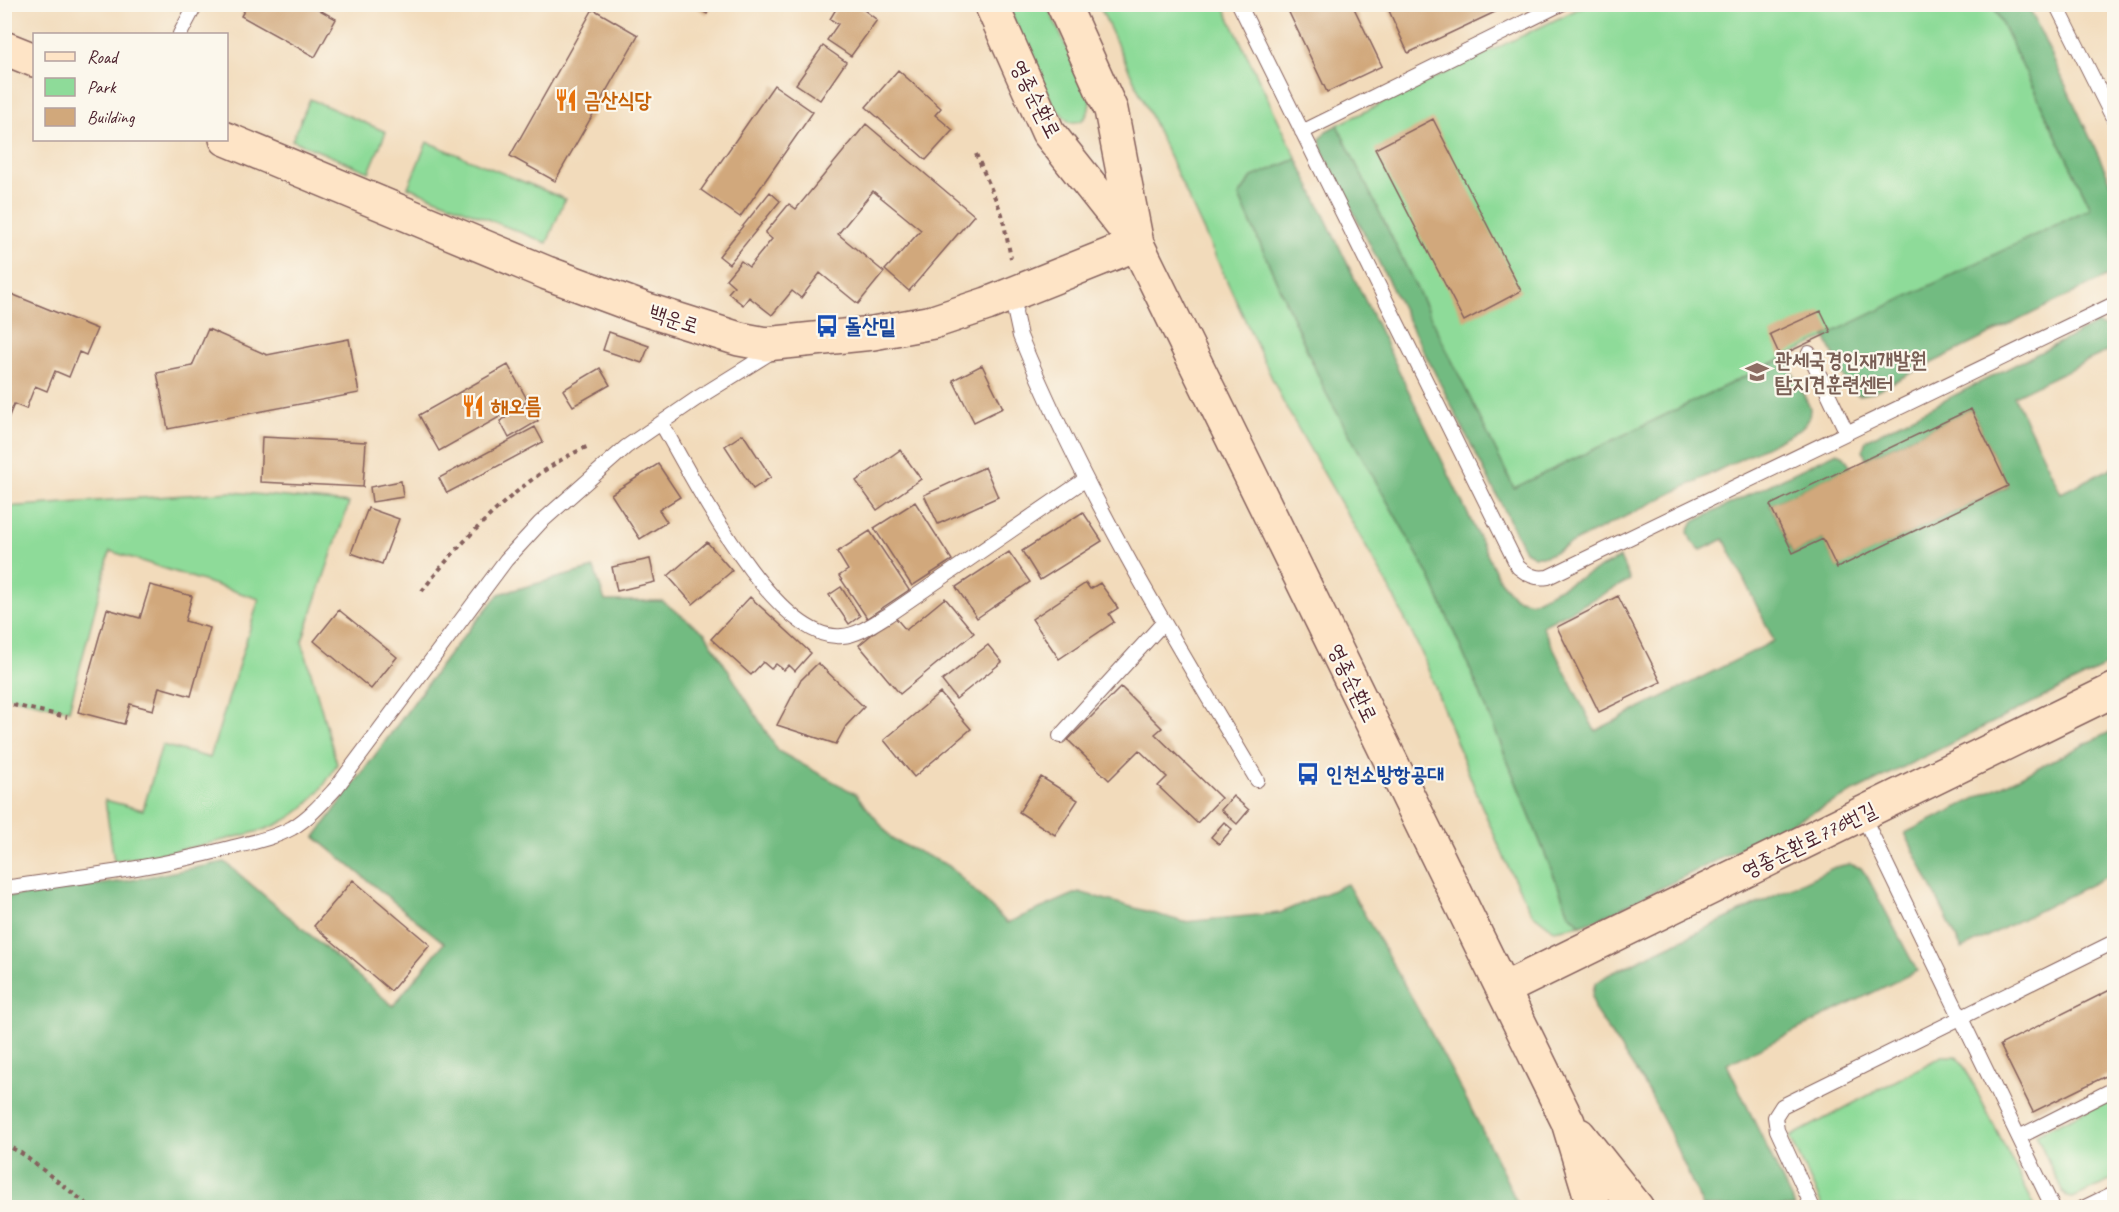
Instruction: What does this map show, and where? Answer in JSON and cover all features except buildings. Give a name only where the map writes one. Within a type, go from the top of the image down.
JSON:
[{"type":"main road","name":"영종순환로","points":[[991,4],[1048,132],[1137,244],[1568,1122],[1594,1208]]},
{"type":"main road","name":"영종순환로","points":[[1063,4],[1111,110],[1137,244]]},
{"type":"main road","points":[[4,48],[33,60]]},
{"type":"main road","name":"백운로","points":[[228,140],[446,232],[634,306],[739,339],[766,344],[873,333],[933,322],[987,304],[1137,244]]},
{"type":"main road","name":"영종순환로776번길","points":[[1504,988],[2115,690]]},
{"type":"main road","name":"영종순환로","points":[[1568,1122],[1637,1208]]},
{"type":"lane","points":[[181,33],[196,4]]},
{"type":"lane","points":[[1239,4],[1518,567],[1529,575],[1538,578],[1548,577],[2115,304]]},
{"type":"lane","points":[[1302,132],[1560,4]]},
{"type":"lane","points":[[2056,4],[2115,120]]},
{"type":"lane","points":[[1017,291],[1015,313],[1020,336],[1086,479],[1163,622],[1257,780]]},
{"type":"lane","points":[[4,888],[120,872],[205,855],[270,837],[293,827],[314,811],[336,788],[506,560],[540,523],[626,447],[785,343]]},
{"type":"lane","points":[[1809,353],[1847,433]]},
{"type":"lane","points":[[662,423],[733,547],[763,586],[786,609],[802,624],[822,634],[842,636],[871,625],[1086,479]]},
{"type":"lane","points":[[1060,736],[1163,622]]},
{"type":"lane","points":[[1862,814],[2053,1208]]},
{"type":"lane","points":[[1813,1208],[1777,1130],[1775,1117],[1782,1106],[2115,942]]},
{"type":"lane","points":[[2019,1137],[2115,1089]]},
{"type":"lane","points":[[2083,1208],[2115,1192]]},
{"type":"path","points":[[976,154],[1002,214],[1017,291]]},
{"type":"path","points":[[422,591],[443,563],[486,519],[533,479],[576,451],[597,443]]},
{"type":"path","points":[[4,703],[67,717]]},
{"type":"path","points":[[4,1144],[21,1153],[92,1208]]},
{"type":"green space","points":[[1007,5],[1047,5],[1090,98],[1088,113],[1083,119],[1069,122],[1053,105]]},
{"type":"green space","points":[[1099,5],[1223,5],[1297,159],[1252,177],[1239,196],[1326,393],[1430,577],[1476,683],[1569,913],[1581,925],[1554,930],[1532,913],[1509,869],[1480,802],[1422,654],[1389,587],[1283,402]]},
{"type":"green space","points":[[1586,5],[1993,5],[2091,208],[1514,489],[1337,125]]},
{"type":"green space","points":[[1993,5],[2028,5],[2114,189],[2114,273],[1871,393],[1859,395],[1850,390],[1825,336],[2091,208]]},
{"type":"green space","points":[[310,99],[386,132],[369,172],[292,140]]},
{"type":"green space","points":[[1337,125],[1514,488],[1785,357],[1810,408],[1809,419],[1801,429],[1546,556],[1534,556],[1525,551],[1322,150],[1320,139],[1326,131]]},
{"type":"green space","points":[[427,142],[565,199],[547,243],[408,187]]},
{"type":"green space","points":[[1297,159],[1500,581],[1515,598],[1532,602],[1620,558],[1630,580],[1542,626],[1595,731],[1774,641],[1724,539],[1701,550],[1692,542],[1688,532],[1693,522],[1837,452],[1844,456],[1851,467],[1770,505],[1793,553],[1823,539],[1837,567],[2008,487],[1971,409],[1866,459],[1863,449],[1866,440],[2096,324],[2108,328],[2114,338],[2114,348],[2014,396],[2061,493],[2114,467],[2114,662],[1599,919],[1581,925],[1569,913],[1476,683],[1430,577],[1326,393],[1239,196],[1252,177]]},
{"type":"green space","points":[[232,492],[349,503],[302,641],[337,764],[320,790],[306,805],[274,826],[203,845],[114,861],[105,800],[143,810],[162,745],[210,758],[259,599],[110,551],[69,710],[5,696],[5,507]]},
{"type":"green space","points":[[594,568],[605,601],[662,601],[705,633],[778,751],[856,794],[893,840],[949,866],[1007,923],[1079,892],[1184,922],[1280,913],[1347,884],[1458,1084],[1519,1207],[5,1207],[5,897],[126,881],[225,862],[393,1006],[444,943],[315,837],[450,653],[499,594]]},
{"type":"green space","points":[[2114,730],[2114,873],[1962,949],[1905,833]]},
{"type":"green space","points":[[1849,864],[1861,868],[1868,878],[1917,971],[1727,1064],[1795,1207],[1703,1207],[1668,1129],[1645,1085],[1594,1009],[1592,996],[1595,984],[1608,975],[1835,867]]},
{"type":"green space","points":[[1942,1056],[1956,1056],[1965,1068],[2035,1207],[1823,1207],[1790,1137]]},
{"type":"green space","points":[[2114,1097],[2114,1179],[2073,1198],[2068,1197],[2062,1191],[2036,1134]]},
{"type":"place","name":"금산식당","points":[[566,100]]},
{"type":"place","name":"돌산밑","points":[[827,326]]},
{"type":"place","name":"관세국경인재개발원 탐지견훈련센터","points":[[1757,372]]},
{"type":"place","name":"해오름","points":[[473,406]]},
{"type":"place","name":"인천소방항공대","points":[[1308,774]]}]
